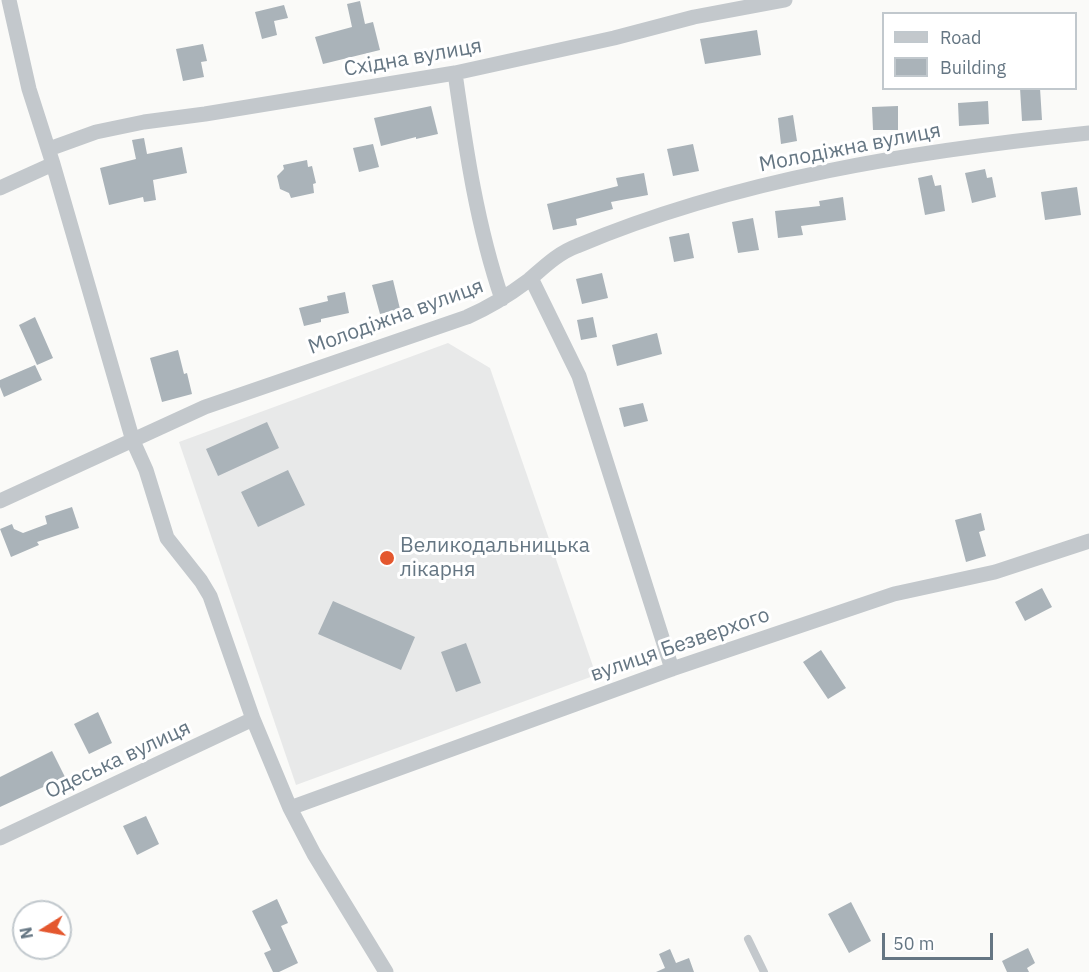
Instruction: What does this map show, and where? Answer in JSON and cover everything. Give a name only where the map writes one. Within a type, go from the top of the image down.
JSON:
[{"type":"street","points":[[9,0],[29,89],[51,157],[133,441],[146,470],[167,538],[210,596],[253,719],[290,808],[314,854],[386,972]]},
{"type":"street","name":"Східна вулиця","points":[[0,188],[96,132],[144,122],[455,73],[614,38],[694,17],[784,0]]},
{"type":"street","points":[[455,73],[465,142],[484,239],[502,299]]},
{"type":"street","name":"Молодіжна вулиця","points":[[0,501],[205,407],[467,317],[502,299],[557,257],[576,246],[707,199],[872,162],[999,142],[1089,133]]},
{"type":"street","points":[[531,278],[579,376],[672,669]]},
{"type":"street","name":"вулиця Безверхого","points":[[290,808],[672,669],[894,594],[994,572],[1089,541]]},
{"type":"street","name":"Одеська вулиця","points":[[0,838],[253,719]]},
{"type":"lane","points":[[748,939],[764,972]]},
{"type":"shaded area","name":"Великодальницька лікарня","points":[[448,343],[490,368],[596,675],[296,785],[179,442]]},
{"type":"building","points":[[360,1],[365,24],[373,22],[380,50],[323,64],[315,37],[352,27],[347,4]]},
{"type":"building","points":[[284,5],[288,18],[274,21],[277,35],[262,39],[255,12]]},
{"type":"building","points":[[757,30],[761,55],[705,64],[700,39]]},
{"type":"building","points":[[203,44],[207,61],[201,62],[204,77],[183,81],[176,49]]},
{"type":"building","points":[[1020,90],[1040,90],[1042,120],[1022,121]]},
{"type":"building","points":[[988,101],[989,124],[959,126],[958,103]]},
{"type":"building","points":[[431,106],[438,134],[381,146],[374,118]]},
{"type":"building","points":[[898,106],[898,130],[873,130],[872,107]]},
{"type":"building","points":[[793,115],[797,141],[781,144],[778,118]]},
{"type":"building","points":[[144,138],[147,154],[182,147],[187,173],[153,180],[156,200],[144,202],[143,197],[109,205],[100,168],[136,159],[132,140]]},
{"type":"building","points":[[373,144],[379,167],[359,172],[353,148]]},
{"type":"building","points":[[693,144],[699,171],[673,176],[667,149]]},
{"type":"building","points":[[307,160],[308,167],[312,166],[316,183],[313,184],[314,193],[291,198],[289,193],[280,189],[277,176],[284,169],[283,165]]},
{"type":"building","points":[[985,169],[987,178],[992,177],[996,197],[972,203],[965,173]]},
{"type":"building","points":[[644,173],[648,195],[611,202],[613,209],[576,219],[577,225],[553,230],[547,204],[618,186],[616,178]]},
{"type":"building","points":[[932,175],[935,186],[941,185],[945,211],[925,215],[918,178]]},
{"type":"building","points":[[1077,187],[1081,215],[1045,220],[1041,192]]},
{"type":"building","points":[[843,197],[846,220],[801,226],[803,235],[778,238],[775,211],[820,206],[819,201]]},
{"type":"building","points":[[753,218],[759,250],[738,253],[732,222]]},
{"type":"building","points":[[689,233],[694,258],[674,262],[669,237]]},
{"type":"building","points":[[602,273],[608,298],[582,304],[576,279]]},
{"type":"building","points":[[393,280],[400,309],[380,314],[372,285]]},
{"type":"building","points":[[345,292],[349,313],[321,319],[321,322],[304,326],[299,308],[328,301],[327,296]]},
{"type":"building","points":[[35,317],[53,358],[37,365],[19,325]]},
{"type":"building","points":[[593,317],[597,337],[581,340],[577,320]]},
{"type":"building","points":[[657,333],[662,354],[617,366],[612,345]]},
{"type":"building","points":[[178,350],[192,394],[162,402],[150,358]]},
{"type":"building","points":[[35,365],[42,380],[4,397],[0,380]]},
{"type":"building","points":[[643,403],[648,421],[624,427],[619,408]]},
{"type":"building","points":[[267,422],[279,448],[218,476],[206,449]]},
{"type":"building","points":[[288,470],[305,505],[258,527],[241,492]]},
{"type":"building","points":[[72,507],[79,528],[37,542],[39,545],[11,557],[0,529],[12,524],[14,529],[23,533],[47,524],[45,516]]},
{"type":"building","points":[[981,513],[985,530],[979,532],[986,556],[966,562],[955,520]]},
{"type":"building","points":[[1042,588],[1052,607],[1025,621],[1015,602]]},
{"type":"building","points":[[333,601],[415,637],[401,670],[318,634]]},
{"type":"building","points":[[466,643],[481,683],[456,692],[441,652]]},
{"type":"building","points":[[821,650],[846,688],[828,699],[803,662]]},
{"type":"building","points":[[98,712],[112,743],[89,754],[74,724]]},
{"type":"building","points":[[52,751],[65,777],[0,807],[0,777]]},
{"type":"building","points":[[146,816],[159,844],[137,855],[123,826]]},
{"type":"building","points":[[277,899],[288,923],[281,926],[298,963],[279,972],[273,972],[264,953],[271,950],[252,911]]},
{"type":"building","points":[[851,902],[871,941],[849,953],[828,914]]},
{"type":"building","points":[[1028,948],[1035,963],[1027,968],[1029,972],[1007,972],[1002,961]]},
{"type":"building","points":[[670,949],[676,963],[689,958],[694,972],[656,972],[665,968],[659,954]]},
{"type":"place","name":"Великодальницька лікарня","points":[[387,558]]}]
